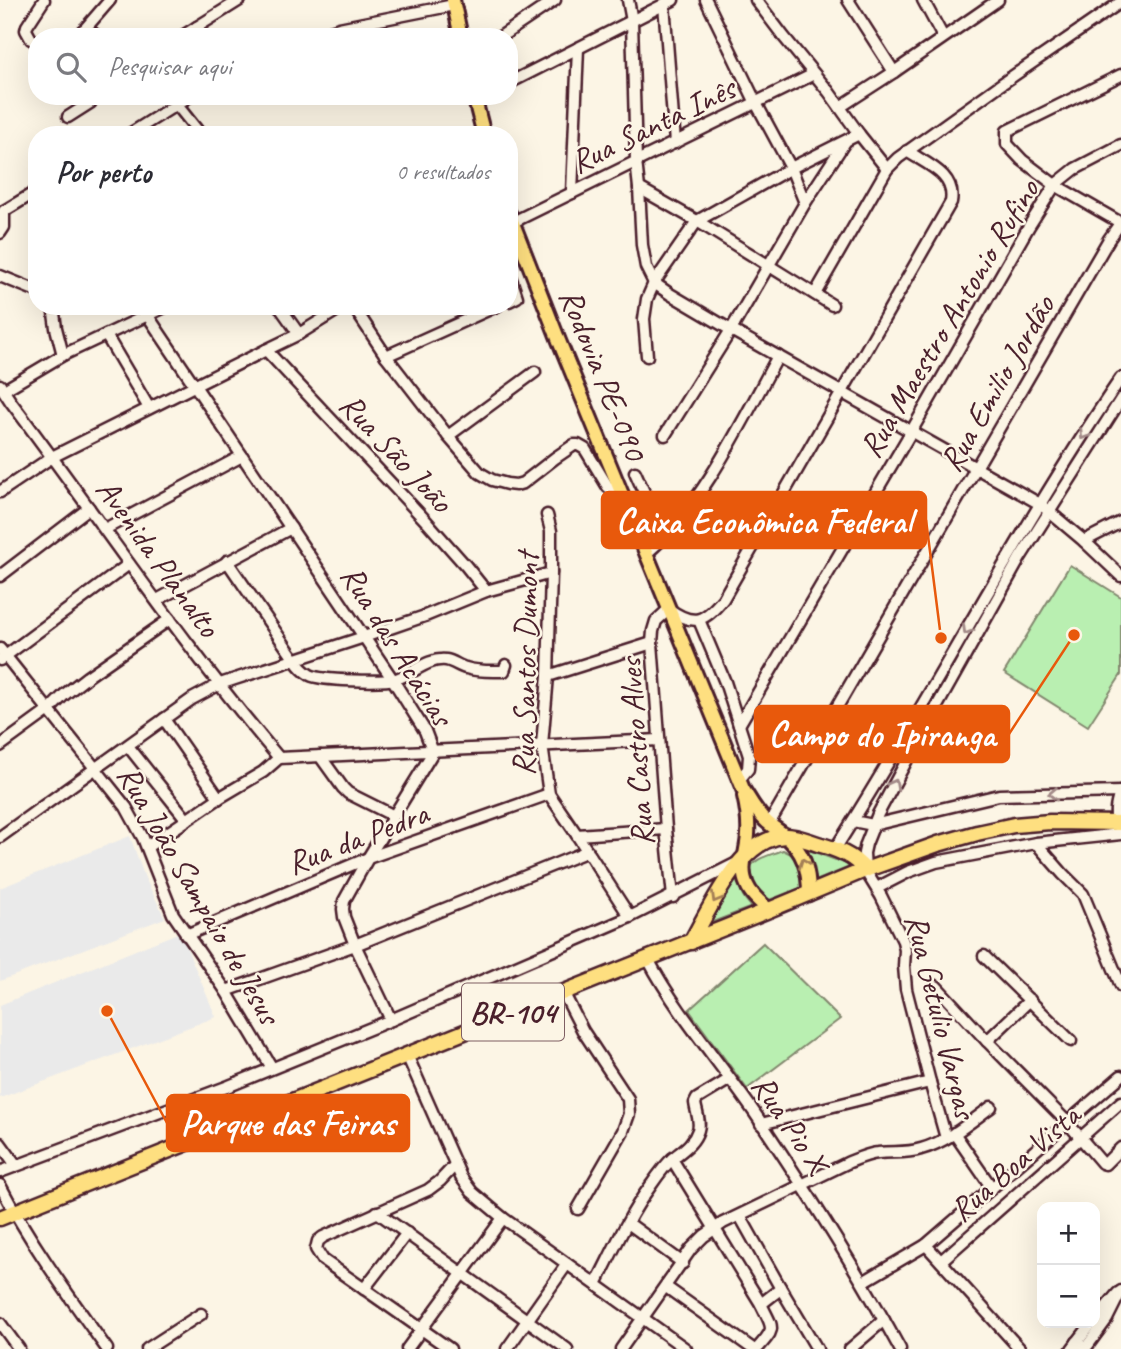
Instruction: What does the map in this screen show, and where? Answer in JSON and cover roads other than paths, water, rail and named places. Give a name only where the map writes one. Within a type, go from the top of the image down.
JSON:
[{"type":"highway","name":"BR-104","points":[[0,1217],[769,911],[865,870],[938,844],[1014,825],[1050,822],[1120,827]]},
{"type":"highway","points":[[691,942],[722,887],[742,860],[763,843],[786,836],[805,839],[855,859],[865,870]]},
{"type":"main road","points":[[454,3],[459,28]]},
{"type":"main road","points":[[478,105],[482,126]]},
{"type":"main road","name":"Rodovia PE-090","points":[[518,240],[741,785],[759,815],[796,847],[809,876],[809,894]]},
{"type":"main road","name":"Rodovia PE-090","points":[[741,785],[748,822],[742,860],[747,887],[769,911]]},
{"type":"street","points":[[28,33],[27,26],[44,0]]},
{"type":"street","points":[[86,28],[110,0]]},
{"type":"street","points":[[204,28],[240,0]]},
{"type":"street","points":[[513,28],[555,0]]},
{"type":"street","points":[[628,0],[632,21],[636,161],[642,245],[646,267],[654,283],[731,330],[1040,504],[1121,576]]},
{"type":"street","points":[[706,0],[805,203]]},
{"type":"street","points":[[756,0],[887,169]]},
{"type":"street","points":[[848,0],[894,72]]},
{"type":"street","points":[[923,0],[943,37]]},
{"type":"street","points":[[840,107],[998,0]]},
{"type":"street","points":[[815,293],[887,169],[906,151],[1121,2]]},
{"type":"street","points":[[344,28],[454,3]]},
{"type":"street","points":[[518,78],[632,21],[661,3],[675,144]]},
{"type":"street","points":[[362,24],[363,28]]},
{"type":"street","points":[[572,192],[579,48]]},
{"type":"street","name":"Rua Santa Inês","points":[[518,216],[675,144],[814,74]]},
{"type":"street","points":[[1121,75],[1007,131],[1007,144],[1013,152],[1055,185],[1121,223]]},
{"type":"street","points":[[68,117],[87,105]]},
{"type":"street","points":[[143,126],[177,105],[194,126]]},
{"type":"street","points":[[647,356],[645,307],[654,283],[697,221],[790,168],[859,134]]},
{"type":"street","points":[[665,435],[731,330],[805,203],[845,142]]},
{"type":"street","name":"Rua Maestro Antonio Rufino","points":[[739,725],[1055,185],[1075,169],[1121,145]]},
{"type":"street","points":[[669,609],[689,621],[699,620],[714,611],[723,599],[951,202],[952,190],[942,173],[906,151]]},
{"type":"street","points":[[639,188],[832,305]]},
{"type":"street","points":[[0,233],[5,218],[2,209],[28,196]]},
{"type":"street","name":"Rua Emilio Jordão","points":[[769,824],[1121,223]]},
{"type":"street","points":[[0,276],[28,287]]},
{"type":"street","points":[[55,315],[63,355]]},
{"type":"street","points":[[285,315],[299,334]]},
{"type":"street","points":[[0,492],[52,457],[299,334],[327,315]]},
{"type":"street","points":[[359,315],[386,356],[480,473],[492,480],[516,485],[523,483],[573,445],[582,446],[608,487],[625,499]]},
{"type":"street","points":[[386,356],[477,315]]},
{"type":"street","points":[[2,387],[63,355],[148,316]]},
{"type":"street","name":"Rua das Acácias","points":[[148,316],[393,680],[425,732],[433,751],[344,901],[344,917],[390,1020]]},
{"type":"street","points":[[106,335],[149,408]]},
{"type":"street","name":"Rua São João","points":[[267,350],[427,522],[486,591]]},
{"type":"street","points":[[647,553],[665,538],[701,489],[778,356]]},
{"type":"street","points":[[448,436],[535,372]]},
{"type":"street","points":[[865,870],[864,853],[873,825],[1040,504],[1121,378]]},
{"type":"street","name":"Avenida Planalto","points":[[2,387],[170,619],[279,758]]},
{"type":"street","points":[[835,849],[1015,556],[1049,511],[1121,399]]},
{"type":"street","points":[[0,410],[11,402]]},
{"type":"street","points":[[105,528],[242,456]]},
{"type":"street","points":[[635,472],[665,538]]},
{"type":"street","points":[[0,576],[89,508]]},
{"type":"street","name":"Rua Santos Dumont","points":[[547,515],[551,531],[551,573],[548,676],[542,745],[549,794],[630,916]]},
{"type":"street","points":[[1084,541],[1121,522]]},
{"type":"street","points":[[157,600],[291,527]]},
{"type":"street","points":[[227,561],[302,670],[312,677],[393,680],[431,662],[447,660],[477,670],[504,671],[506,665]]},
{"type":"street","points":[[2,655],[129,564]]},
{"type":"street","points":[[0,836],[192,699],[220,684],[364,638],[486,591],[551,573]]},
{"type":"street","name":"Rua Castro Alves","points":[[669,609],[656,621],[652,643],[673,897]]},
{"type":"street","points":[[0,746],[48,712],[87,677],[170,619]]},
{"type":"street","points":[[699,620],[725,682],[750,756],[741,785]]},
{"type":"street","points":[[548,676],[652,643]]},
{"type":"street","name":"Rua João Sampaio de Jesus","points":[[2,655],[126,807],[147,847],[170,906],[186,935],[226,991],[272,1068]]},
{"type":"street","points":[[164,719],[219,798]]},
{"type":"street","points":[[147,847],[263,772],[279,758],[659,740]]},
{"type":"street","points":[[128,746],[187,820]]},
{"type":"street","points":[[320,756],[348,793],[394,816]]},
{"type":"street","points":[[852,821],[873,825],[999,795],[1121,792],[1115,811],[1120,827],[936,862],[908,872],[877,888]]},
{"type":"street","name":"Rua da Pedra","points":[[186,935],[368,859],[549,794]]},
{"type":"street","points":[[578,835],[666,829]]},
{"type":"street","points":[[1036,843],[1083,894],[1121,986]]},
{"type":"street","points":[[226,991],[355,944],[588,851]]},
{"type":"street","points":[[0,1172],[199,1098],[390,1020],[673,897],[742,860]]},
{"type":"street","name":"Rua Getulio Vargas","points":[[865,870],[903,941],[906,989],[930,1082],[950,1136],[992,1188]]},
{"type":"street","points":[[984,956],[1071,1041]]},
{"type":"street","name":"Rua Pio X","points":[[648,959],[682,1014],[730,1079],[802,1186],[863,1282],[900,1349]]},
{"type":"street","points":[[936,986],[1068,1122],[1099,1161],[1104,1164],[1121,1148]]},
{"type":"street","points":[[563,992],[583,1031],[628,1099],[630,1107],[623,1131],[578,1209]]},
{"type":"street","points":[[987,1041],[1030,1000]]},
{"type":"street","points":[[407,1055],[455,1165],[471,1192],[567,1265],[686,1349]]},
{"type":"street","name":"Rua Boa Vista","points":[[863,1282],[926,1245],[1121,1076]]},
{"type":"street","points":[[596,1284],[648,1189],[672,1159],[686,1149],[698,1130],[695,1103],[697,1099],[730,1079]]},
{"type":"street","points":[[761,1124],[930,1082]]},
{"type":"street","name":"Rua Boa Vista","points":[[942,1261],[1121,1102]]},
{"type":"street","points":[[621,1349],[691,1250],[713,1229],[847,1163],[876,1153],[898,1154],[923,1149],[950,1136],[991,1107]]},
{"type":"street","points":[[0,1143],[16,1166]]},
{"type":"street","points":[[666,1287],[755,1349],[771,1332],[770,1322],[761,1304],[672,1159]]},
{"type":"street","points":[[450,1349],[323,1260],[316,1249],[323,1237],[428,1190],[455,1165]]},
{"type":"street","points":[[0,1185],[14,1212],[64,1289],[107,1349]]},
{"type":"street","points":[[377,1212],[567,1349]]},
{"type":"street","points":[[740,1216],[817,1349]]},
{"type":"street","points":[[407,1349],[503,1218]]},
{"type":"street","points":[[628,1223],[683,1263]]},
{"type":"street","points":[[363,1289],[407,1233]]},
{"type":"street","points":[[926,1245],[1020,1349]]},
{"type":"street","points":[[507,1349],[567,1265]]},
{"type":"street","points":[[761,1304],[780,1287]]},
{"type":"street","points":[[1100,1317],[1121,1290]]},
{"type":"street","points":[[147,1349],[201,1314]]},
{"type":"street","points":[[850,1349],[884,1320]]},
{"type":"street","points":[[0,1323],[19,1349]]},
{"type":"street","points":[[1078,1347],[1092,1328]]},
{"type":"street","points":[[1078,1347],[1092,1328]]},
{"type":"place","name":"Campo do Ipiranga","points":[[1074,635]]},
{"type":"place","name":"Caixa Econômica Federal","points":[[941,638]]},
{"type":"place","name":"Parque das Feiras","points":[[107,1011]]}]
